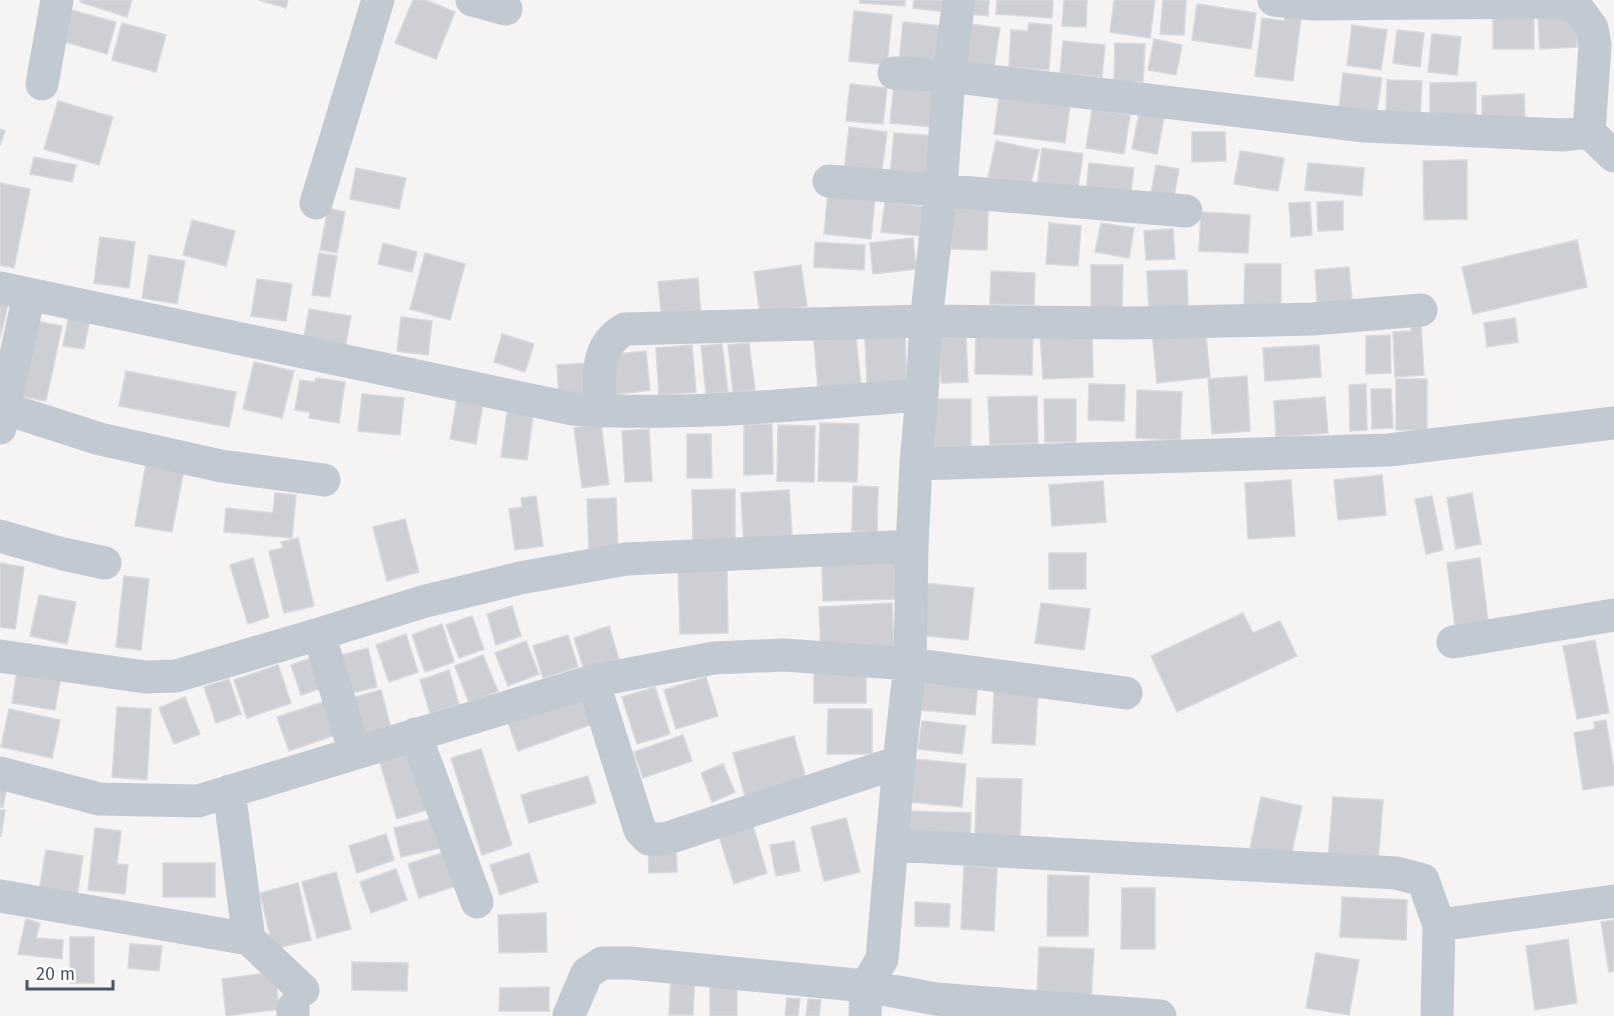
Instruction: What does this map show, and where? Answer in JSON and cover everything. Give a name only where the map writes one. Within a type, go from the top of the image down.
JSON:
[{"type":"street","points":[[42,84],[57,0]]},
{"type":"street","points":[[316,203],[378,0]]},
{"type":"street","points":[[472,0],[506,9]]},
{"type":"street","points":[[866,1001],[882,959],[910,664],[912,546],[926,321],[941,189],[949,76],[959,0]]},
{"type":"street","points":[[1274,0],[1314,4],[1561,2],[1578,9],[1592,28],[1594,45],[1589,132],[1614,156]]},
{"type":"street","points":[[894,73],[949,76],[1365,126],[1563,135],[1589,132]]},
{"type":"street","points":[[829,181],[1186,211]]},
{"type":"street","points":[[324,480],[222,466],[1,415],[15,291],[573,409],[687,410],[922,395]]},
{"type":"street","points":[[600,411],[603,351],[613,336],[625,329],[926,321],[1131,323],[1245,321],[1313,319],[1421,310]]},
{"type":"street","points":[[916,464],[1389,450],[1614,423]]},
{"type":"street","points":[[0,536],[105,563]]},
{"type":"street","points":[[0,656],[145,677],[176,675],[422,602],[520,578],[626,559],[912,546]]},
{"type":"street","points":[[1453,642],[1614,615]]},
{"type":"street","points":[[319,634],[355,753]]},
{"type":"street","points":[[0,773],[99,799],[198,801],[593,681],[714,658],[784,655],[910,664],[1126,693]]},
{"type":"street","points":[[593,681],[640,830],[649,839],[665,839],[899,762]]},
{"type":"street","points":[[415,734],[477,902]]},
{"type":"street","points":[[229,791],[249,939],[297,1005]]},
{"type":"street","points":[[892,844],[1396,873],[1423,880],[1439,925],[1437,1016]]},
{"type":"street","points":[[0,896],[249,939]]},
{"type":"street","points":[[1439,925],[1614,901]]},
{"type":"street","points":[[564,1016],[587,973],[602,963],[630,963],[866,1001],[936,999],[1160,1016]]},
{"type":"building","points":[[81,0],[132,0],[127,17],[80,2]]},
{"type":"building","points":[[259,0],[288,0],[286,8]]},
{"type":"building","points":[[413,0],[426,0],[455,12],[436,59],[395,43]]},
{"type":"building","points":[[860,0],[905,0],[905,6],[860,3]]},
{"type":"building","points":[[914,0],[947,0],[946,12],[913,8]]},
{"type":"building","points":[[970,0],[989,0],[988,16],[969,14]]},
{"type":"building","points":[[997,0],[1053,0],[1052,18],[996,14]]},
{"type":"building","points":[[1064,0],[1087,0],[1086,27],[1062,26]]},
{"type":"building","points":[[1114,0],[1155,0],[1150,38],[1110,32]]},
{"type":"building","points":[[1163,0],[1186,0],[1184,35],[1160,34]]},
{"type":"building","points":[[1197,4],[1256,13],[1251,49],[1192,40]]},
{"type":"building","points":[[71,10],[116,22],[107,54],[62,41]]},
{"type":"building","points":[[854,11],[892,15],[887,65],[849,61]]},
{"type":"building","points":[[1576,15],[1577,47],[1540,49],[1538,17]]},
{"type":"building","points":[[1285,16],[1301,18],[1293,81],[1255,76],[1262,18],[1284,21]]},
{"type":"building","points":[[1493,16],[1534,16],[1534,49],[1493,49]]},
{"type":"building","points":[[903,22],[943,26],[938,65],[899,61]]},
{"type":"building","points":[[122,23],[166,35],[156,72],[112,60]]},
{"type":"building","points":[[1029,23],[1052,25],[1049,70],[1009,67],[1011,30],[1028,31]]},
{"type":"building","points":[[970,24],[1000,28],[994,67],[964,63]]},
{"type":"building","points":[[1352,25],[1387,30],[1381,70],[1347,65]]},
{"type":"building","points":[[1397,30],[1424,33],[1420,67],[1393,63]]},
{"type":"building","points":[[1432,34],[1461,37],[1457,75],[1428,72]]},
{"type":"building","points":[[1154,39],[1182,45],[1176,75],[1148,70]]},
{"type":"building","points":[[1063,41],[1105,45],[1102,77],[1060,73]]},
{"type":"building","points":[[1115,43],[1145,44],[1143,82],[1114,81]]},
{"type":"building","points":[[1343,73],[1382,78],[1377,112],[1339,107]]},
{"type":"building","points":[[1387,80],[1422,81],[1420,116],[1386,114]]},
{"type":"building","points":[[1476,82],[1476,120],[1430,120],[1430,83]]},
{"type":"building","points":[[850,84],[887,88],[883,124],[846,121]]},
{"type":"building","points":[[894,85],[936,89],[933,127],[890,123]]},
{"type":"building","points":[[1524,94],[1525,120],[1482,123],[1482,96]]},
{"type":"building","points":[[999,97],[1070,106],[1065,143],[994,134]]},
{"type":"building","points":[[58,101],[113,117],[99,165],[44,149]]},
{"type":"building","points":[[1140,108],[1165,113],[1157,154],[1132,149]]},
{"type":"building","points":[[1092,109],[1130,115],[1124,154],[1086,148]]},
{"type":"building","points":[[849,127],[887,132],[881,176],[844,172]]},
{"type":"building","points":[[0,129],[5,131],[0,145]]},
{"type":"building","points":[[1192,132],[1225,132],[1226,161],[1192,162]]},
{"type":"building","points":[[894,133],[936,136],[931,179],[890,175]]},
{"type":"building","points":[[996,141],[1039,150],[1030,187],[988,177]]},
{"type":"building","points":[[1042,148],[1083,154],[1077,194],[1037,188]]},
{"type":"building","points":[[1240,151],[1284,158],[1278,191],[1234,184]]},
{"type":"building","points":[[34,157],[76,165],[72,182],[30,174]]},
{"type":"building","points":[[1467,160],[1467,219],[1424,220],[1423,161]]},
{"type":"building","points":[[1089,163],[1134,168],[1130,198],[1086,193]]},
{"type":"building","points":[[1308,163],[1364,168],[1362,196],[1305,190]]},
{"type":"building","points":[[1156,165],[1179,169],[1174,197],[1151,193]]},
{"type":"building","points":[[356,168],[406,178],[399,209],[350,199]]},
{"type":"building","points":[[0,183],[30,189],[14,268],[0,265]]},
{"type":"building","points":[[828,193],[875,198],[871,239],[824,234]]},
{"type":"building","points":[[1343,201],[1343,230],[1318,231],[1317,202]]},
{"type":"building","points":[[885,202],[926,207],[922,236],[881,232]]},
{"type":"building","points":[[1310,202],[1312,235],[1291,237],[1289,203]]},
{"type":"building","points":[[328,208],[345,212],[337,253],[320,250]]},
{"type":"building","points":[[953,208],[988,209],[987,250],[951,249]]},
{"type":"building","points":[[1201,212],[1250,215],[1248,253],[1199,251]]},
{"type":"building","points":[[192,220],[235,231],[226,266],[183,255]]},
{"type":"building","points":[[1049,223],[1081,226],[1078,266],[1046,264]]},
{"type":"building","points":[[1101,223],[1134,228],[1129,258],[1095,252]]},
{"type":"building","points":[[1173,229],[1175,259],[1146,260],[1144,231]]},
{"type":"building","points":[[100,237],[135,242],[129,288],[94,283]]},
{"type":"building","points":[[913,238],[916,269],[873,274],[870,243]]},
{"type":"building","points":[[1577,240],[1587,287],[1473,314],[1462,267]]},
{"type":"building","points":[[815,242],[865,245],[864,270],[814,267]]},
{"type":"building","points":[[383,243],[417,252],[412,272],[378,264]]},
{"type":"building","points":[[319,253],[337,256],[330,297],[312,295]]},
{"type":"building","points":[[425,253],[465,264],[450,320],[410,309]]},
{"type":"building","points":[[149,255],[185,261],[177,304],[142,298]]},
{"type":"building","points":[[1245,264],[1281,264],[1281,307],[1244,306]]},
{"type":"building","points":[[801,265],[807,306],[760,313],[754,272]]},
{"type":"building","points":[[1091,265],[1123,265],[1122,310],[1091,310]]},
{"type":"building","points":[[1349,267],[1352,300],[1317,303],[1315,270]]},
{"type":"building","points":[[1187,270],[1188,307],[1149,309],[1147,271]]},
{"type":"building","points":[[991,271],[1035,273],[1034,305],[990,304]]},
{"type":"building","points":[[698,278],[701,315],[662,320],[658,282]]},
{"type":"building","points":[[257,279],[292,284],[286,321],[251,316]]},
{"type":"building","points":[[0,288],[11,291],[0,338]]},
{"type":"building","points":[[70,309],[91,313],[84,349],[63,346]]},
{"type":"building","points":[[309,309],[351,316],[345,349],[303,342]]},
{"type":"building","points":[[401,317],[432,321],[428,355],[397,351]]},
{"type":"building","points":[[1515,318],[1518,342],[1487,347],[1484,323]]},
{"type":"building","points":[[27,319],[62,326],[46,401],[11,394]]},
{"type":"building","points":[[1411,323],[1421,323],[1424,375],[1395,377],[1393,332],[1411,331]]},
{"type":"building","points":[[1205,326],[1210,377],[1157,383],[1152,331]]},
{"type":"building","points":[[976,329],[1033,330],[1032,375],[975,374]]},
{"type":"building","points":[[1092,330],[1093,377],[1043,379],[1040,332]]},
{"type":"building","points":[[502,334],[534,344],[525,372],[494,362]]},
{"type":"building","points":[[1390,335],[1391,373],[1366,374],[1366,336]]},
{"type":"building","points":[[905,336],[907,384],[867,385],[865,338]]},
{"type":"building","points":[[856,337],[861,385],[818,389],[814,341]]},
{"type":"building","points":[[966,337],[968,382],[941,383],[939,338]]},
{"type":"building","points":[[749,343],[755,390],[733,393],[728,345]]},
{"type":"building","points":[[722,344],[728,392],[706,394],[701,346]]},
{"type":"building","points":[[692,345],[696,392],[659,395],[656,348]]},
{"type":"building","points":[[1319,345],[1321,377],[1265,381],[1263,348]]},
{"type":"building","points":[[646,351],[650,390],[612,395],[608,355]]},
{"type":"building","points":[[254,362],[294,371],[282,418],[243,409]]},
{"type":"building","points":[[589,363],[591,393],[559,395],[557,365]]},
{"type":"building","points":[[126,371],[236,392],[229,427],[119,406]]},
{"type":"building","points":[[1247,376],[1250,431],[1212,434],[1208,379]]},
{"type":"building","points":[[316,378],[345,382],[339,423],[309,418],[310,412],[295,410],[300,380],[315,382]]},
{"type":"building","points":[[1396,379],[1427,379],[1427,430],[1396,430]]},
{"type":"building","points":[[1089,384],[1125,385],[1124,421],[1088,420]]},
{"type":"building","points":[[1366,384],[1367,430],[1350,431],[1349,385]]},
{"type":"building","points":[[1371,389],[1391,389],[1393,428],[1372,429]]},
{"type":"building","points":[[1137,390],[1182,392],[1180,440],[1136,438]]},
{"type":"building","points":[[458,393],[484,398],[476,444],[450,439]]},
{"type":"building","points":[[362,394],[404,398],[400,435],[358,431]]},
{"type":"building","points":[[1037,396],[1038,443],[990,445],[988,397]]},
{"type":"building","points":[[1325,397],[1328,433],[1276,437],[1274,401]]},
{"type":"building","points":[[935,399],[971,399],[971,447],[934,447]]},
{"type":"building","points":[[1044,399],[1076,399],[1076,442],[1045,442]]},
{"type":"building","points":[[508,406],[534,409],[527,460],[501,457]]},
{"type":"building","points":[[820,423],[859,424],[857,482],[818,481]]},
{"type":"building","points":[[601,424],[609,484],[582,488],[574,428]]},
{"type":"building","points":[[772,424],[773,474],[744,475],[744,425]]},
{"type":"building","points":[[778,425],[815,426],[814,482],[777,481]]},
{"type":"building","points":[[649,429],[652,481],[625,482],[622,431]]},
{"type":"building","points":[[687,434],[711,434],[712,478],[687,478]]},
{"type":"building","points":[[146,463],[184,469],[172,532],[135,526]]},
{"type":"building","points":[[1382,475],[1386,515],[1338,520],[1334,480]]},
{"type":"building","points":[[1291,480],[1295,536],[1248,539],[1245,483]]},
{"type":"building","points":[[1103,481],[1106,522],[1052,526],[1049,485]]},
{"type":"building","points":[[853,486],[878,487],[877,532],[852,531]]},
{"type":"building","points":[[735,489],[735,544],[693,544],[692,490]]},
{"type":"building","points":[[789,490],[793,547],[744,549],[741,493]]},
{"type":"building","points":[[275,493],[296,495],[292,538],[224,532],[226,508],[273,513]]},
{"type":"building","points":[[1472,493],[1481,544],[1456,549],[1447,498]]},
{"type":"building","points":[[536,496],[543,546],[515,550],[509,509],[522,507],[521,498]]},
{"type":"building","points":[[1432,496],[1443,550],[1426,554],[1415,499]]},
{"type":"building","points":[[616,498],[618,550],[589,551],[587,499]]},
{"type":"building","points":[[405,519],[419,572],[387,581],[373,527]]},
{"type":"building","points":[[298,538],[314,606],[284,613],[269,551],[283,548],[281,542]]},
{"type":"building","points":[[1049,553],[1086,553],[1086,589],[1049,589]]},
{"type":"building","points":[[253,558],[269,617],[248,624],[230,565]]},
{"type":"building","points":[[1480,558],[1488,621],[1455,626],[1447,563]]},
{"type":"building","points":[[898,561],[899,599],[823,601],[822,563]]},
{"type":"building","points":[[0,563],[24,567],[15,629],[0,627]]},
{"type":"building","points":[[727,569],[728,633],[680,634],[678,570]]},
{"type":"building","points":[[124,576],[149,579],[141,650],[116,647]]},
{"type":"building","points":[[922,583],[974,588],[968,640],[917,635]]},
{"type":"building","points":[[39,595],[76,602],[67,644],[30,636]]},
{"type":"building","points":[[892,603],[894,648],[821,652],[819,607]]},
{"type":"building","points":[[1041,603],[1090,609],[1084,650],[1035,643]]},
{"type":"building","points":[[512,606],[521,636],[496,645],[487,614]]},
{"type":"building","points":[[1243,613],[1253,633],[1280,621],[1297,656],[1177,712],[1151,656]]},
{"type":"building","points":[[472,616],[484,649],[459,658],[446,625]]},
{"type":"building","points":[[442,624],[454,662],[425,672],[412,635]]},
{"type":"building","points":[[609,626],[619,659],[584,670],[574,638]]},
{"type":"building","points":[[406,634],[418,672],[389,682],[376,645]]},
{"type":"building","points":[[568,635],[578,667],[543,678],[533,646]]},
{"type":"building","points":[[1595,640],[1609,713],[1577,719],[1563,646]]},
{"type":"building","points":[[526,641],[539,674],[508,686],[495,653]]},
{"type":"building","points":[[368,648],[377,687],[347,694],[338,656]]},
{"type":"building","points":[[483,655],[498,691],[469,703],[455,666]]},
{"type":"building","points":[[314,657],[325,687],[301,695],[291,665]]},
{"type":"building","points":[[18,663],[62,670],[55,710],[12,703]]},
{"type":"building","points":[[278,665],[291,703],[247,718],[234,680]]},
{"type":"building","points":[[866,666],[866,703],[814,703],[814,667]]},
{"type":"building","points":[[449,670],[459,704],[430,713],[420,680]]},
{"type":"building","points":[[706,677],[718,716],[676,729],[664,690]]},
{"type":"building","points":[[923,677],[978,682],[975,715],[920,710]]},
{"type":"building","points":[[229,679],[241,714],[216,723],[204,687]]},
{"type":"building","points":[[655,687],[670,734],[637,744],[622,697]]},
{"type":"building","points":[[381,690],[391,728],[360,736],[351,698]]},
{"type":"building","points":[[583,690],[595,723],[518,751],[506,717]]},
{"type":"building","points":[[994,691],[1038,692],[1035,745],[992,743]]},
{"type":"building","points":[[185,697],[200,734],[174,744],[159,708]]},
{"type":"building","points":[[326,701],[338,734],[289,751],[277,717]]},
{"type":"building","points":[[117,707],[151,709],[147,780],[112,777]]},
{"type":"building","points":[[9,709],[60,720],[52,758],[1,747]]},
{"type":"building","points":[[828,709],[872,709],[872,754],[827,754]]},
{"type":"building","points":[[1606,720],[1614,770],[1614,785],[1583,790],[1574,733],[1595,729],[1594,722]]},
{"type":"building","points":[[922,721],[966,726],[962,754],[918,749]]},
{"type":"building","points":[[683,735],[692,761],[643,778],[634,752]]},
{"type":"building","points":[[794,736],[806,779],[745,796],[733,753]]},
{"type":"building","points":[[481,749],[512,845],[482,855],[451,758]]},
{"type":"building","points":[[412,750],[430,809],[397,819],[379,760]]},
{"type":"building","points":[[914,759],[966,764],[962,807],[910,802]]},
{"type":"building","points":[[723,764],[735,792],[712,802],[701,773]]},
{"type":"building","points":[[588,776],[596,803],[529,823],[521,795]]},
{"type":"building","points":[[977,778],[1022,779],[1020,838],[975,837]]},
{"type":"building","points":[[0,783],[7,784],[3,807],[0,807]]},
{"type":"building","points":[[1261,797],[1302,806],[1291,856],[1250,848]]},
{"type":"building","points":[[1333,797],[1383,800],[1378,862],[1328,859]]},
{"type":"building","points":[[0,810],[5,810],[1,836],[0,836]]},
{"type":"building","points":[[908,811],[971,813],[970,839],[907,837]]},
{"type":"building","points":[[438,817],[445,847],[401,857],[394,828]]},
{"type":"building","points":[[846,818],[860,872],[824,881],[811,827]]},
{"type":"building","points":[[753,826],[767,873],[734,884],[719,836]]},
{"type":"building","points":[[95,828],[121,831],[117,864],[128,865],[125,894],[88,890]]},
{"type":"building","points":[[386,834],[394,860],[357,873],[349,846]]},
{"type":"building","points":[[794,841],[800,871],[776,876],[770,845]]},
{"type":"building","points":[[676,845],[677,872],[649,873],[648,846]]},
{"type":"building","points":[[46,850],[83,856],[77,897],[39,891]]},
{"type":"building","points":[[448,851],[459,885],[419,898],[408,864]]},
{"type":"building","points":[[529,853],[538,882],[500,895],[490,865]]},
{"type":"building","points":[[163,863],[215,863],[215,897],[163,897]]},
{"type":"building","points":[[964,866],[997,868],[994,931],[961,929]]},
{"type":"building","points":[[396,869],[407,900],[371,913],[360,882]]},
{"type":"building","points":[[336,872],[351,929],[317,938],[302,882]]},
{"type":"building","points":[[1048,875],[1089,876],[1088,936],[1047,936]]},
{"type":"building","points":[[298,883],[311,940],[273,949],[260,893]]},
{"type":"building","points":[[1122,888],[1155,888],[1155,949],[1121,949]]},
{"type":"building","points":[[1342,897],[1407,900],[1406,940],[1340,937]]},
{"type":"building","points":[[915,902],[950,904],[949,927],[915,926]]},
{"type":"building","points":[[546,913],[547,952],[499,953],[498,915]]},
{"type":"building","points":[[26,919],[40,923],[36,938],[63,940],[62,959],[18,954]]},
{"type":"building","points":[[1614,920],[1614,971],[1609,972],[1601,922]]},
{"type":"building","points":[[70,937],[94,937],[94,983],[70,983]]},
{"type":"building","points":[[1568,939],[1577,1003],[1535,1010],[1526,946]]},
{"type":"building","points":[[130,944],[162,946],[159,971],[128,968]]},
{"type":"building","points":[[1039,947],[1094,949],[1091,1001],[1037,998]]},
{"type":"building","points":[[1316,953],[1359,960],[1349,1015],[1306,1008]]},
{"type":"building","points":[[352,962],[408,963],[407,991],[352,990]]},
{"type":"building","points":[[275,972],[279,1009],[226,1016],[222,979]]},
{"type":"building","points":[[671,974],[695,975],[693,1015],[669,1015]]},
{"type":"building","points":[[737,982],[737,1016],[710,1016],[710,983]]},
{"type":"building","points":[[549,987],[549,1011],[499,1011],[500,988]]},
{"type":"building","points":[[787,998],[800,999],[798,1016],[785,1016]]},
{"type":"building","points":[[808,999],[821,1000],[819,1016],[806,1016]]}]
